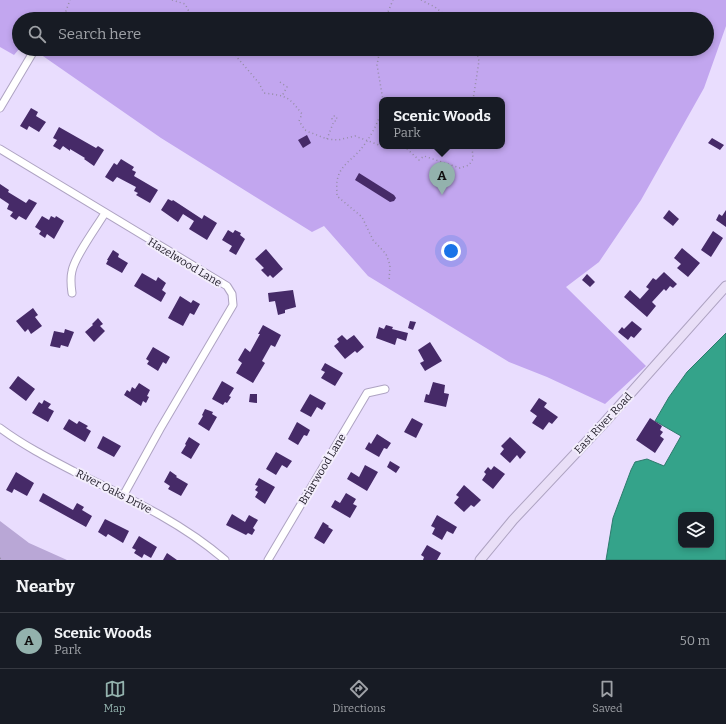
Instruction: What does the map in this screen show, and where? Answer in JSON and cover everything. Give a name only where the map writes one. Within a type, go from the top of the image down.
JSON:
[{"type":"main road","name":"East River Road","points":[[480,560],[513,520],[605,422],[726,286]]},
{"type":"street","points":[[0,108],[31,56]]},
{"type":"street","name":"Hazelwood Lane","points":[[0,149],[227,286],[232,294],[233,305],[123,496]]},
{"type":"street","points":[[72,293],[70,279],[75,260],[105,213]]},
{"type":"street","name":"Briarwood Lane","points":[[268,560],[366,394],[385,389]]},
{"type":"street","name":"River Oaks Drive","points":[[0,428],[33,449],[178,525],[207,545],[225,560]]},
{"type":"path","points":[[66,12],[70,0]]},
{"type":"path","points":[[172,0],[185,4],[189,12]]},
{"type":"path","points":[[388,12],[393,0]]},
{"type":"path","points":[[421,0],[441,12]]},
{"type":"path","points":[[236,56],[259,83],[264,93],[282,96],[292,100],[302,114],[299,121],[308,134],[338,140],[355,136],[379,145]]},
{"type":"path","points":[[379,56],[378,65],[383,97]]},
{"type":"path","points":[[473,97],[479,61],[478,56]]},
{"type":"path","points":[[280,82],[287,87],[282,96]]},
{"type":"path","points":[[379,118],[368,141],[361,150],[342,168],[338,177],[337,196],[362,217],[373,240],[386,254],[390,265],[388,281]]},
{"type":"path","points":[[327,139],[329,129],[334,121]]},
{"type":"path","points":[[407,149],[419,160],[424,156],[460,168],[468,165],[473,159],[472,149]]},
{"type":"shaded area","points":[[0,0],[726,0],[726,26],[704,88],[641,200],[599,262],[566,287],[646,366],[605,404],[547,377],[509,362],[368,276],[324,226],[312,232],[161,138],[43,56],[714,56],[714,12],[12,12],[12,54],[0,47]]},
{"type":"shaded area","points":[[726,333],[726,560],[606,560],[613,518],[635,462],[647,459],[664,466],[681,436],[655,421],[669,397],[687,372]]},
{"type":"shaded area","points":[[0,521],[29,543],[67,560],[0,560]]},
{"type":"building","points":[[31,108],[38,112],[36,116],[46,122],[39,132],[29,126],[27,130],[20,126]]},
{"type":"building","points":[[59,127],[96,148],[98,146],[104,150],[94,166],[84,159],[85,158],[70,149],[70,151],[63,146],[60,150],[53,146],[57,140],[53,138]]},
{"type":"building","points":[[307,135],[311,143],[303,148],[298,140]]},
{"type":"building","points":[[712,138],[724,145],[720,150],[708,143]]},
{"type":"building","points":[[121,159],[134,167],[132,170],[136,172],[134,176],[158,190],[150,203],[136,195],[138,193],[134,191],[136,187],[117,177],[113,182],[105,177],[114,163],[117,165]]},
{"type":"building","points":[[359,173],[394,195],[396,198],[394,201],[390,202],[355,180]]},
{"type":"building","points":[[0,184],[9,190],[8,192],[26,203],[29,199],[37,203],[26,220],[19,216],[16,220],[10,216],[13,212],[7,209],[9,204],[0,198]]},
{"type":"building","points":[[168,199],[173,200],[202,219],[204,215],[217,223],[207,240],[189,229],[194,221],[183,214],[178,222],[161,210]]},
{"type":"building","points":[[669,210],[679,219],[673,226],[663,218]]},
{"type":"building","points":[[726,210],[726,227],[716,220],[719,214],[722,216]]},
{"type":"building","points":[[42,216],[49,220],[51,216],[55,218],[56,216],[64,221],[54,239],[47,234],[45,238],[39,234],[41,231],[35,227]]},
{"type":"building","points":[[228,230],[233,233],[235,230],[241,233],[240,235],[245,239],[236,255],[229,251],[232,246],[222,240]]},
{"type":"building","points":[[713,231],[723,238],[711,257],[701,250]]},
{"type":"building","points":[[682,248],[700,263],[688,277],[677,268],[681,264],[674,258]]},
{"type":"building","points":[[266,249],[283,269],[273,278],[270,275],[268,277],[261,270],[264,268],[255,259]]},
{"type":"building","points":[[113,250],[119,254],[118,257],[128,263],[122,273],[106,264]]},
{"type":"building","points":[[664,272],[677,284],[673,288],[670,286],[666,291],[664,289],[652,302],[656,306],[647,317],[624,297],[630,290],[640,299],[649,289],[646,287],[653,278],[656,280]]},
{"type":"building","points":[[142,273],[156,281],[158,277],[166,283],[162,290],[166,293],[161,302],[134,286]]},
{"type":"building","points":[[587,274],[595,282],[590,287],[582,280]]},
{"type":"building","points":[[293,290],[296,307],[285,310],[285,313],[278,315],[275,301],[269,302],[268,293]]},
{"type":"building","points":[[180,296],[191,303],[193,300],[200,304],[194,315],[190,313],[183,326],[168,318]]},
{"type":"building","points":[[33,308],[38,315],[35,317],[42,326],[31,334],[28,329],[25,332],[16,321]]},
{"type":"building","points":[[98,318],[103,324],[100,326],[105,331],[94,342],[85,332]]},
{"type":"building","points":[[410,321],[416,322],[413,330],[408,328]]},
{"type":"building","points":[[632,321],[642,329],[634,338],[631,336],[628,340],[618,332],[622,327],[624,329]]},
{"type":"building","points":[[263,325],[281,335],[275,347],[271,345],[262,361],[265,363],[253,383],[236,373],[242,363],[238,360],[245,348],[250,352],[260,334],[258,334]]},
{"type":"building","points":[[386,325],[393,327],[392,329],[408,333],[406,341],[397,338],[395,345],[376,338],[379,327],[384,329]]},
{"type":"building","points":[[65,329],[74,332],[68,347],[61,345],[60,348],[50,346],[54,331],[64,333]]},
{"type":"building","points":[[342,335],[347,340],[354,335],[364,347],[357,353],[355,351],[345,359],[334,346],[339,342],[337,339]]},
{"type":"building","points":[[430,342],[442,361],[425,371],[420,363],[424,361],[418,350]]},
{"type":"building","points":[[153,347],[170,357],[166,364],[163,362],[158,371],[147,364],[149,361],[146,359]]},
{"type":"building","points":[[325,363],[343,373],[335,386],[321,378],[325,372],[321,370]]},
{"type":"building","points":[[18,376],[35,389],[26,401],[9,388]]},
{"type":"building","points":[[222,381],[234,388],[229,396],[231,397],[227,403],[225,402],[223,405],[212,399]]},
{"type":"building","points":[[433,382],[445,385],[444,393],[449,394],[446,407],[424,402],[426,394],[429,395]]},
{"type":"building","points":[[139,383],[150,390],[146,403],[143,401],[141,406],[124,395],[127,390],[130,392],[132,387],[135,389]]},
{"type":"building","points":[[250,394],[257,394],[257,403],[249,402]]},
{"type":"building","points":[[310,394],[326,403],[322,410],[317,407],[311,417],[300,411]]},
{"type":"building","points":[[539,398],[547,403],[544,407],[558,417],[552,424],[549,422],[543,430],[532,423],[537,416],[530,411]]},
{"type":"building","points":[[44,400],[51,404],[48,408],[54,411],[48,422],[32,413],[39,402],[42,404]]},
{"type":"building","points":[[205,409],[213,412],[212,414],[217,417],[209,431],[198,424]]},
{"type":"building","points":[[412,418],[423,424],[416,438],[404,432]]},
{"type":"building","points":[[650,418],[662,426],[660,430],[663,432],[660,436],[664,439],[655,453],[636,440]]},
{"type":"building","points":[[69,419],[77,424],[79,421],[88,426],[86,428],[91,431],[85,442],[63,429]]},
{"type":"building","points":[[297,422],[310,430],[307,436],[304,435],[298,445],[288,439]]},
{"type":"building","points":[[377,434],[391,443],[387,449],[384,448],[379,457],[365,449],[369,442],[371,444]]},
{"type":"building","points":[[103,436],[121,446],[114,457],[97,448]]},
{"type":"building","points":[[189,437],[200,444],[191,459],[181,453]]},
{"type":"building","points":[[510,437],[526,452],[520,459],[517,455],[510,463],[500,454],[504,449],[501,446]]},
{"type":"building","points":[[276,452],[292,461],[287,468],[282,465],[276,475],[266,469]]},
{"type":"building","points":[[390,461],[400,467],[396,473],[387,467]]},
{"type":"building","points":[[365,465],[378,472],[367,491],[347,479],[351,472],[359,477]]},
{"type":"building","points":[[494,466],[505,474],[493,489],[482,480],[486,474],[484,472],[488,467],[491,470]]},
{"type":"building","points":[[170,471],[177,476],[176,477],[188,484],[181,496],[168,489],[170,486],[164,482]]},
{"type":"building","points":[[16,472],[34,483],[27,496],[14,489],[12,493],[6,490]]},
{"type":"building","points":[[259,478],[275,487],[265,504],[255,497],[258,492],[255,490],[258,486],[255,485]]},
{"type":"building","points":[[464,485],[481,500],[474,507],[471,505],[464,512],[454,503],[459,497],[456,495]]},
{"type":"building","points":[[43,493],[73,510],[77,503],[84,507],[82,510],[92,516],[86,527],[39,501]]},
{"type":"building","points":[[346,493],[356,499],[353,504],[357,506],[350,518],[331,507],[335,500],[340,503]]},
{"type":"building","points":[[232,514],[245,522],[249,515],[258,520],[253,528],[255,530],[252,535],[248,533],[246,535],[226,525]]},
{"type":"building","points":[[437,515],[457,527],[453,534],[447,531],[442,540],[432,534],[435,528],[431,526]]},
{"type":"building","points":[[105,519],[129,531],[123,543],[108,534],[106,537],[98,532]]},
{"type":"building","points":[[323,522],[333,530],[324,544],[314,538]]},
{"type":"building","points":[[139,536],[157,547],[151,558],[144,554],[142,558],[134,553],[136,550],[132,548]]},
{"type":"building","points":[[427,545],[441,553],[437,560],[423,560],[424,557],[421,555]]},
{"type":"building","points":[[167,553],[177,560],[163,560]]},
{"type":"place","name":"Scenic Woods","points":[[442,195]]}]
